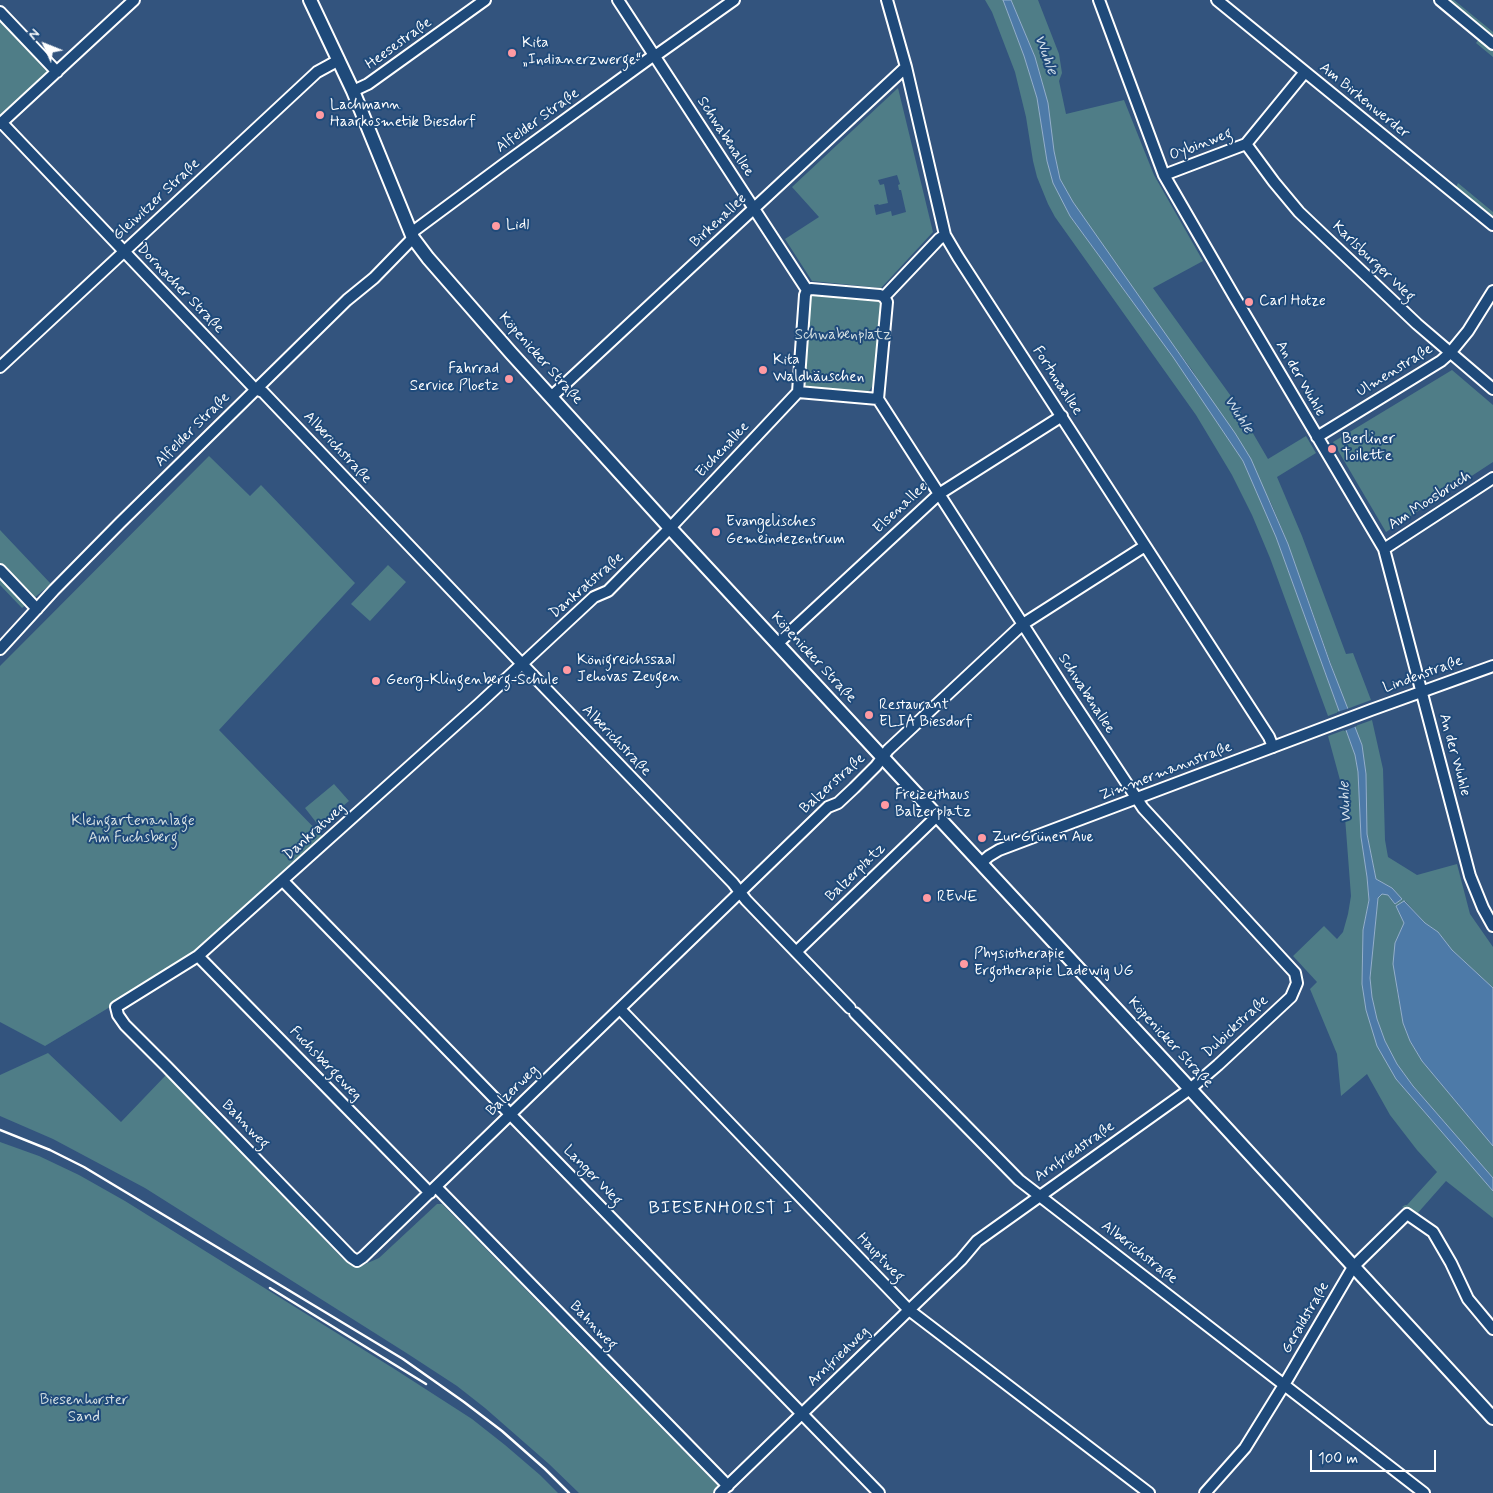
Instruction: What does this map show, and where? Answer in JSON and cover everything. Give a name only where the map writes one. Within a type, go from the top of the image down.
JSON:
[{"type":"main road","name":"Köpenicker Straße","points":[[310,0],[353,91],[412,236],[434,265],[551,397],[777,644],[981,863],[1194,1086],[1353,1267],[1493,1418]]},
{"type":"street","points":[[1,124],[134,0]]},
{"type":"street","name":"Heesestraße","points":[[353,91],[368,84],[485,0]]},
{"type":"street","name":"Schwabenallee","points":[[618,0],[807,290]]},
{"type":"street","name":"Alfelder Straße","points":[[0,649],[120,522],[347,300],[374,278],[412,236],[504,164],[650,58],[734,0]]},
{"type":"street","name":"Fortunaallee","points":[[887,0],[906,67],[945,234],[1268,737],[1272,748]]},
{"type":"street","name":"An der Wuhle","points":[[1098,0],[1164,175],[1384,549],[1470,876],[1477,895],[1493,926]]},
{"type":"street","name":"Am Birkenwerder","points":[[1217,0],[1493,225]]},
{"type":"street","points":[[1440,0],[1493,44]]},
{"type":"street","points":[[0,12],[57,72]]},
{"type":"street","name":"Gleiwitzer Straße","points":[[0,367],[317,72],[339,60]]},
{"type":"street","name":"Birkenallee","points":[[551,397],[906,67]]},
{"type":"street","name":"Oybinweg","points":[[1164,175],[1246,144],[1304,72]]},
{"type":"street","name":"Dornacher Straße","points":[[1,124],[255,389]]},
{"type":"street","name":"Karlsburger Weg","points":[[1246,144],[1274,182],[1300,212],[1417,324],[1493,389]]},
{"type":"street","points":[[884,297],[945,234]]},
{"type":"street","points":[[807,290],[880,295],[884,297],[887,302],[878,399],[798,392],[805,295],[807,290]]},
{"type":"street","name":"Ulmenstraße","points":[[1317,437],[1441,361],[1468,331],[1493,291]]},
{"type":"street","name":"Alberichstraße","points":[[255,389],[263,392],[733,883],[746,900],[852,1011],[1011,1173],[1424,1493]]},
{"type":"street","name":"Eichenallee","points":[[670,528],[798,392]]},
{"type":"street","name":"Schwabenallee","points":[[878,399],[1143,808],[1295,973],[1297,983]]},
{"type":"street","name":"Elsenallee","points":[[777,644],[939,494],[1062,416]]},
{"type":"street","name":"Am Moosbruch","points":[[1384,549],[1493,478]]},
{"type":"street","name":"Dankratstraße","points":[[522,664],[594,596],[608,591],[670,528]]},
{"type":"street","name":"Balzerstraße","points":[[688,942],[828,807],[838,803],[876,766],[891,748],[1023,624],[1145,546]]},
{"type":"street","points":[[0,570],[37,609]]},
{"type":"street","name":"Dankratweg","points":[[116,1007],[198,956],[522,664]]},
{"type":"street","name":"Lindenstraße","points":[[1364,712],[1493,666]]},
{"type":"street","name":"Zimmermannstraße","points":[[981,863],[999,850],[1364,712]]},
{"type":"street","name":"Balzerplatz","points":[[796,952],[937,816]]},
{"type":"street","name":"Langer Weg","points":[[283,881],[879,1493]]},
{"type":"street","name":"Balzerweg","points":[[357,1261],[433,1190],[688,942]]},
{"type":"street","name":"Fuchsbergeweg","points":[[198,956],[433,1190]]},
{"type":"street","name":"Dubickstraße","points":[[1194,1086],[1291,997],[1297,983]]},
{"type":"street","name":"Bahnweg","points":[[116,1007],[124,1025],[357,1261]]},
{"type":"street","name":"Hauptweg","points":[[620,1009],[908,1310],[1148,1493]]},
{"type":"street","name":"Arnfriedstraße","points":[[976,1240],[1194,1086]]},
{"type":"street","name":"Bahnweg","points":[[433,1190],[724,1490]]},
{"type":"street","name":"Geraldstraße","points":[[1205,1493],[1245,1448],[1353,1267],[1407,1214],[1433,1232],[1451,1263],[1468,1299],[1493,1329]]},
{"type":"street","name":"Arnfriedweg","points":[[724,1490],[961,1260],[976,1240]]},
{"type":"green space","points":[[985,0],[1003,0],[1037,98],[1047,161],[1070,216],[1173,357],[1243,461],[1276,537],[1339,711],[1346,709],[1328,716],[1270,558],[1252,515],[1232,475],[1196,415],[1055,217],[1048,204],[1033,161],[1026,117],[1015,72],[992,12]]},
{"type":"green space","points":[[1011,0],[1038,0],[1059,54],[1062,73],[1059,81],[1066,114],[1124,100],[1154,175],[1203,261],[1153,288],[1233,399],[1268,459],[1306,436],[1316,453],[1277,477],[1302,536],[1346,654],[1353,653],[1371,700],[1347,709],[1288,544],[1271,503],[1192,370],[1148,311],[1073,202],[1060,179],[1054,151],[1048,103],[1035,57]]},
{"type":"green space","points":[[1446,0],[1454,0],[1493,32],[1493,39]]},
{"type":"green space","points":[[0,16],[52,71],[0,121]]},
{"type":"green space","points":[[1479,39],[1493,49],[1493,57],[1476,43]]},
{"type":"green space","points":[[898,88],[933,232],[881,288],[812,281],[785,239],[819,217],[792,187]],"holes":[[[897,175],[900,184],[898,185],[899,190],[901,190],[906,212],[892,216],[891,211],[876,215],[874,205],[888,203],[884,184],[880,185],[878,180]]]},
{"type":"green space","points":[[1458,183],[1493,212],[1493,220],[1455,189]]},
{"type":"green space","name":"Schwabenplatz","points":[[815,293],[874,299],[882,304],[874,384],[869,391],[865,393],[807,388],[802,380],[810,299]]},
{"type":"green space","points":[[1452,370],[1493,405],[1493,462],[1386,532],[1333,442]]},
{"type":"green space","name":"Kleingartenanlage Am Fuchsberg","points":[[209,456],[250,496],[261,485],[355,583],[219,730],[323,837],[199,950],[45,1046],[0,1022],[0,666]]},
{"type":"green space","points":[[0,530],[51,584],[22,608],[0,585]]},
{"type":"green space","points":[[388,565],[406,582],[370,621],[351,604]]},
{"type":"green space","points":[[1372,720],[1383,769],[1385,840],[1388,857],[1417,875],[1457,864],[1470,914],[1493,947],[1493,988],[1452,950],[1438,932],[1425,923],[1405,901],[1396,906],[1404,923],[1395,943],[1397,990],[1403,1023],[1410,1041],[1422,1061],[1493,1146],[1493,1178],[1413,1086],[1397,1064],[1385,1041],[1377,1019],[1370,978],[1378,898],[1382,894],[1388,895],[1395,904],[1402,899],[1392,888],[1376,879],[1367,834],[1366,774],[1362,745],[1354,727],[1346,730],[1355,755],[1358,772],[1361,837],[1369,900],[1363,930],[1362,983],[1366,1010],[1396,1079],[1493,1191],[1493,1218],[1446,1181],[1416,1215],[1402,1207],[1407,1205],[1437,1172],[1390,1115],[1367,1074],[1341,1096],[1337,1054],[1310,989],[1317,982],[1293,956],[1324,926],[1337,939],[1343,932],[1351,896],[1343,791],[1328,736]]},
{"type":"green space","points":[[334,784],[349,801],[319,826],[305,808]]},
{"type":"green space","points":[[48,1053],[121,1122],[167,1074],[342,1258],[354,1266],[363,1265],[379,1258],[437,1204],[442,1204],[720,1488],[716,1493],[579,1493],[485,1408],[457,1386],[408,1354],[145,1188],[53,1139],[0,1116],[0,1075]]},
{"type":"green space","name":"Biesenhorster Sand","points":[[0,1142],[39,1156],[79,1175],[125,1201],[396,1370],[472,1419],[540,1475],[558,1493],[0,1493]]},
{"type":"water","points":[[1003,0],[1011,0],[1035,57],[1048,103],[1054,151],[1060,179],[1073,202],[1235,433],[1251,459],[1288,544],[1330,663],[1362,745],[1366,774],[1367,834],[1376,879],[1392,888],[1402,899],[1395,904],[1388,895],[1382,894],[1378,898],[1370,978],[1377,1019],[1385,1041],[1397,1064],[1413,1086],[1493,1178],[1493,1191],[1396,1079],[1377,1046],[1366,1010],[1362,984],[1363,930],[1369,900],[1361,837],[1358,772],[1355,755],[1276,537],[1243,461],[1173,357],[1070,216],[1053,183],[1047,161],[1037,98]]},
{"type":"water","points":[[1404,901],[1425,923],[1438,932],[1452,950],[1493,988],[1493,1146],[1422,1061],[1410,1041],[1403,1023],[1393,964],[1395,943],[1404,923],[1396,906]]},
{"type":"pier","points":[[1350,708],[1357,726],[1344,731],[1337,712]]},
{"type":"railway","points":[[0,1130],[50,1150],[84,1167],[403,1359],[502,1431],[569,1493]]},
{"type":"railway","points":[[270,1288],[426,1384]]},
{"type":"place","name":"Kita „Indianerzwerge“","points":[[512,53]]},
{"type":"place","name":"Lachmann Haarkosmetik Biesdorf","points":[[320,115]]},
{"type":"place","name":"Lidl","points":[[496,226]]},
{"type":"place","name":"Carl Hotze","points":[[1249,302]]},
{"type":"place","name":"Kita Waldhäuschen","points":[[763,370]]},
{"type":"place","name":"Fahrrad Service Ploetz","points":[[509,379]]},
{"type":"place","name":"Berliner Toilette","points":[[1332,449]]},
{"type":"place","name":"Evangelisches Gemeindezentrum","points":[[716,532]]},
{"type":"place","name":"Königreichssaal Jehovas Zeugen","points":[[567,670]]},
{"type":"place","name":"Georg-Klingenberg-Schule","points":[[376,681]]},
{"type":"place","name":"Restaurant ELIA Biesdorf","points":[[869,715]]},
{"type":"place","name":"Freizeithaus Balzerplatz","points":[[885,805]]},
{"type":"place","name":"Zur Grünen Aue","points":[[982,838]]},
{"type":"place","name":"REWE","points":[[927,898]]},
{"type":"place","name":"Physiotherapie Ergotherapie Ladewig UG","points":[[964,964]]},
{"type":"district","name":"BIESENHORST I","points":[[721,1209]]},
{"type":"water label","name":"Wuhle","points":[[1045,55]]},
{"type":"water label","name":"Wuhle","points":[[1238,415]]},
{"type":"water label","name":"Wuhle","points":[[1346,802]]}]
